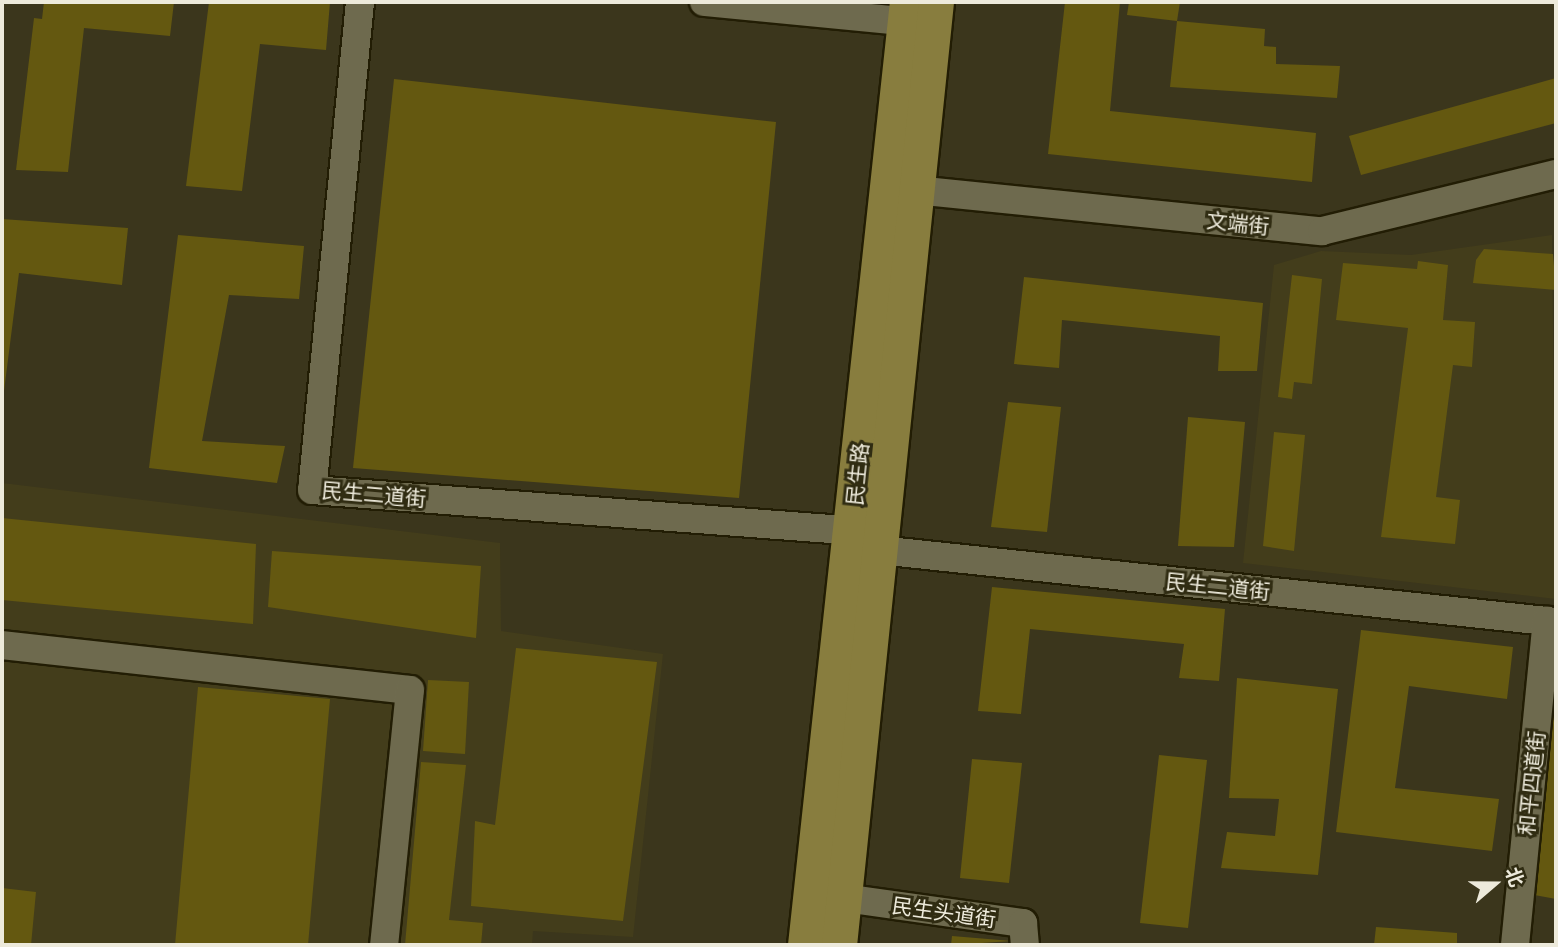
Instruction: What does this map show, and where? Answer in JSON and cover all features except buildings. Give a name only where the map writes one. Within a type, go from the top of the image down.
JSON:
[{"type":"main road","name":"民生路","points":[[839,945],[870,538],[920,12]]},
{"type":"main road","name":"民生路","points":[[805,945],[870,538],[915,190],[920,12]]},
{"type":"street","name":"民生二道街","points":[[360,2],[312,490],[870,538],[1552,621]]},
{"type":"street","points":[[704,2],[920,12]]},
{"type":"street","name":"文端街","points":[[915,190],[1322,231],[1556,174]]},
{"type":"street","name":"和平四道街","points":[[1515,945],[1552,621]]},
{"type":"street","points":[[2,645],[410,690],[384,945]]},
{"type":"street","name":"民生头道街","points":[[844,898],[1023,923],[1025,945]]},
{"type":"shaded area","points":[[1552,235],[1556,599],[1243,563],[1274,265],[1321,251],[1411,255]]},
{"type":"shaded area","points":[[2,483],[500,543],[501,631],[663,654],[633,937],[533,931],[532,945],[2,945]]}]
